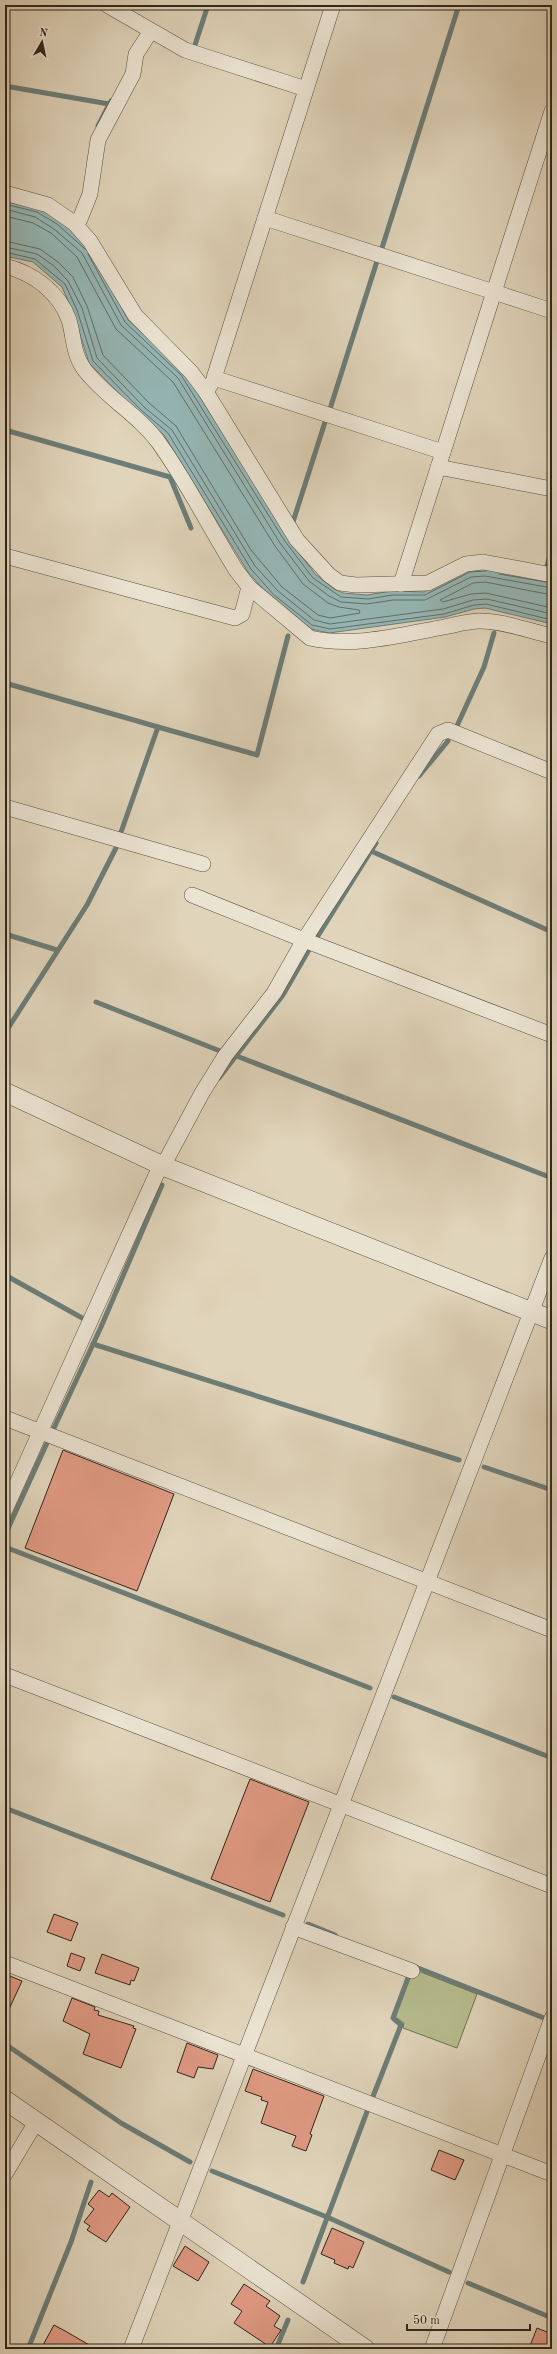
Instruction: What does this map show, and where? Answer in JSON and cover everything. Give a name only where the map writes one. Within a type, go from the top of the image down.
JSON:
[{"type":"street","points":[[107,5],[185,50],[306,89]]},
{"type":"street","points":[[206,392],[214,378],[333,5]]},
{"type":"street","points":[[74,223],[80,219],[90,194],[98,140],[133,74],[136,54],[151,31]]},
{"type":"street","points":[[401,584],[552,111]]},
{"type":"street","points":[[5,193],[48,205],[74,223],[90,241],[135,315],[191,372],[206,392],[297,540],[329,575],[340,583],[428,583],[466,564],[483,562],[552,574]]},
{"type":"street","points":[[265,218],[552,311]]},
{"type":"street","points":[[5,266],[23,270],[42,283],[58,300],[68,320],[74,352],[84,369],[159,442],[236,570],[250,587],[310,638],[334,642],[390,637],[479,621],[496,623],[552,636]]},
{"type":"street","points":[[214,378],[443,452]]},
{"type":"street","points":[[438,467],[552,489]]},
{"type":"street","points":[[5,556],[235,618],[242,614],[250,587]]},
{"type":"street","points":[[5,1510],[157,1174],[163,1166],[202,1093],[225,1056],[274,993],[304,940],[438,734],[448,730],[552,772]]},
{"type":"street","points":[[5,807],[203,864]]},
{"type":"street","points":[[192,895],[304,940],[552,1035]]},
{"type":"street","points":[[5,1092],[163,1166],[552,1320]]},
{"type":"street","points":[[131,2349],[293,1927],[343,1805],[427,1581],[552,1258]]},
{"type":"street","points":[[5,1418],[552,1630]]},
{"type":"street","points":[[5,1675],[552,1886]]},
{"type":"street","points":[[293,1927],[412,1971]]},
{"type":"street","points":[[5,1962],[243,2056],[552,2174]]},
{"type":"street","points":[[432,2349],[504,2155],[551,2020]]},
{"type":"street","points":[[5,2100],[365,2349]]},
{"type":"street","points":[[5,2174],[36,2122]]},
{"type":"green space","points":[[413,1969],[477,1994],[457,2048],[403,2028],[404,2023],[395,2017]]},
{"type":"water","points":[[5,200],[38,208],[60,221],[89,247],[128,320],[185,373],[288,538],[315,574],[334,589],[343,593],[367,595],[392,591],[424,592],[469,568],[486,567],[552,580],[552,624],[485,608],[474,609],[445,617],[329,633],[311,629],[271,598],[248,572],[164,435],[138,413],[89,363],[73,312],[62,287],[33,262],[5,256]]},
{"type":"building","points":[[63,1450],[174,1494],[137,1591],[25,1548]]},
{"type":"building","points":[[250,1779],[309,1802],[270,1902],[211,1879]]},
{"type":"building","points":[[54,1914],[78,1923],[71,1941],[47,1932]]},
{"type":"building","points":[[71,1953],[85,1958],[80,1971],[67,1966]]},
{"type":"building","points":[[102,1954],[139,1968],[134,1981],[131,1980],[130,1985],[95,1973]]},
{"type":"building","points":[[5,1974],[22,1981],[5,2018]]},
{"type":"building","points":[[72,1998],[95,2007],[94,2010],[99,2011],[98,2015],[134,2026],[133,2028],[136,2029],[121,2068],[83,2054],[90,2034],[63,2021]]},
{"type":"building","points":[[187,2043],[218,2055],[213,2069],[198,2067],[194,2078],[177,2072]]},
{"type":"building","points":[[253,2069],[324,2096],[310,2134],[312,2135],[306,2151],[292,2146],[296,2136],[261,2123],[268,2102],[261,2100],[262,2097],[245,2091]]},
{"type":"building","points":[[439,2150],[464,2160],[455,2180],[431,2170]]},
{"type":"building","points":[[99,2190],[109,2197],[112,2193],[130,2207],[106,2242],[87,2230],[90,2226],[84,2222],[94,2209],[88,2204]]},
{"type":"building","points":[[332,2228],[364,2242],[353,2268],[349,2266],[348,2269],[334,2263],[335,2260],[321,2254]]},
{"type":"building","points":[[185,2246],[209,2262],[198,2281],[173,2266]]},
{"type":"building","points":[[244,2284],[270,2301],[266,2306],[280,2316],[274,2326],[281,2330],[270,2347],[234,2323],[242,2311],[231,2304]]},
{"type":"building","points":[[54,2325],[96,2349],[50,2349],[43,2345]]},
{"type":"building","points":[[537,2328],[552,2334],[552,2349],[539,2349],[530,2346]]},
{"type":"waterway","points":[[194,48],[208,5]]},
{"type":"waterway","points":[[381,251],[459,5]]},
{"type":"waterway","points":[[5,86],[109,104]]},
{"type":"waterway","points":[[98,126],[111,101]]},
{"type":"waterway","points":[[329,412],[378,258]]},
{"type":"waterway","points":[[292,525],[326,419]]},
{"type":"waterway","points":[[5,430],[170,477],[191,528]]},
{"type":"waterway","points":[[547,566],[552,549]]},
{"type":"waterway","points":[[456,728],[484,667],[494,633]]},
{"type":"waterway","points":[[120,835],[158,727],[257,755],[288,636]]},
{"type":"waterway","points":[[5,683],[158,727]]},
{"type":"waterway","points":[[419,776],[448,741]]},
{"type":"waterway","points":[[316,939],[376,843]]},
{"type":"waterway","points":[[5,1033],[87,905],[117,846]]},
{"type":"waterway","points":[[371,851],[552,932]]},
{"type":"waterway","points":[[548,930],[552,920]]},
{"type":"waterway","points":[[5,934],[57,950]]},
{"type":"waterway","points":[[219,1078],[283,995],[310,948]]},
{"type":"waterway","points":[[96,1002],[220,1051]]},
{"type":"waterway","points":[[234,1055],[552,1178]]},
{"type":"waterway","points":[[54,1428],[101,1327],[162,1185]]},
{"type":"waterway","points":[[5,1275],[84,1319]]},
{"type":"waterway","points":[[93,1344],[459,1460]]},
{"type":"waterway","points":[[5,1535],[47,1443]]},
{"type":"waterway","points":[[484,1467],[552,1490]]},
{"type":"waterway","points":[[5,1547],[370,1688]]},
{"type":"waterway","points":[[394,1697],[552,1758]]},
{"type":"waterway","points":[[5,1808],[283,1915]]},
{"type":"waterway","points":[[308,1924],[335,1935]]},
{"type":"waterway","points":[[413,1966],[549,2020]]},
{"type":"waterway","points":[[372,2099],[401,2025],[393,2018],[408,1978]]},
{"type":"waterway","points":[[5,2044],[121,2123],[190,2162]]},
{"type":"waterway","points":[[303,2282],[368,2109]]},
{"type":"waterway","points":[[212,2171],[327,2217],[449,2272]]},
{"type":"waterway","points":[[28,2349],[71,2242],[91,2182]]},
{"type":"waterway","points":[[468,2283],[552,2318]]},
{"type":"waterway","points":[[276,2349],[288,2320]]}]
